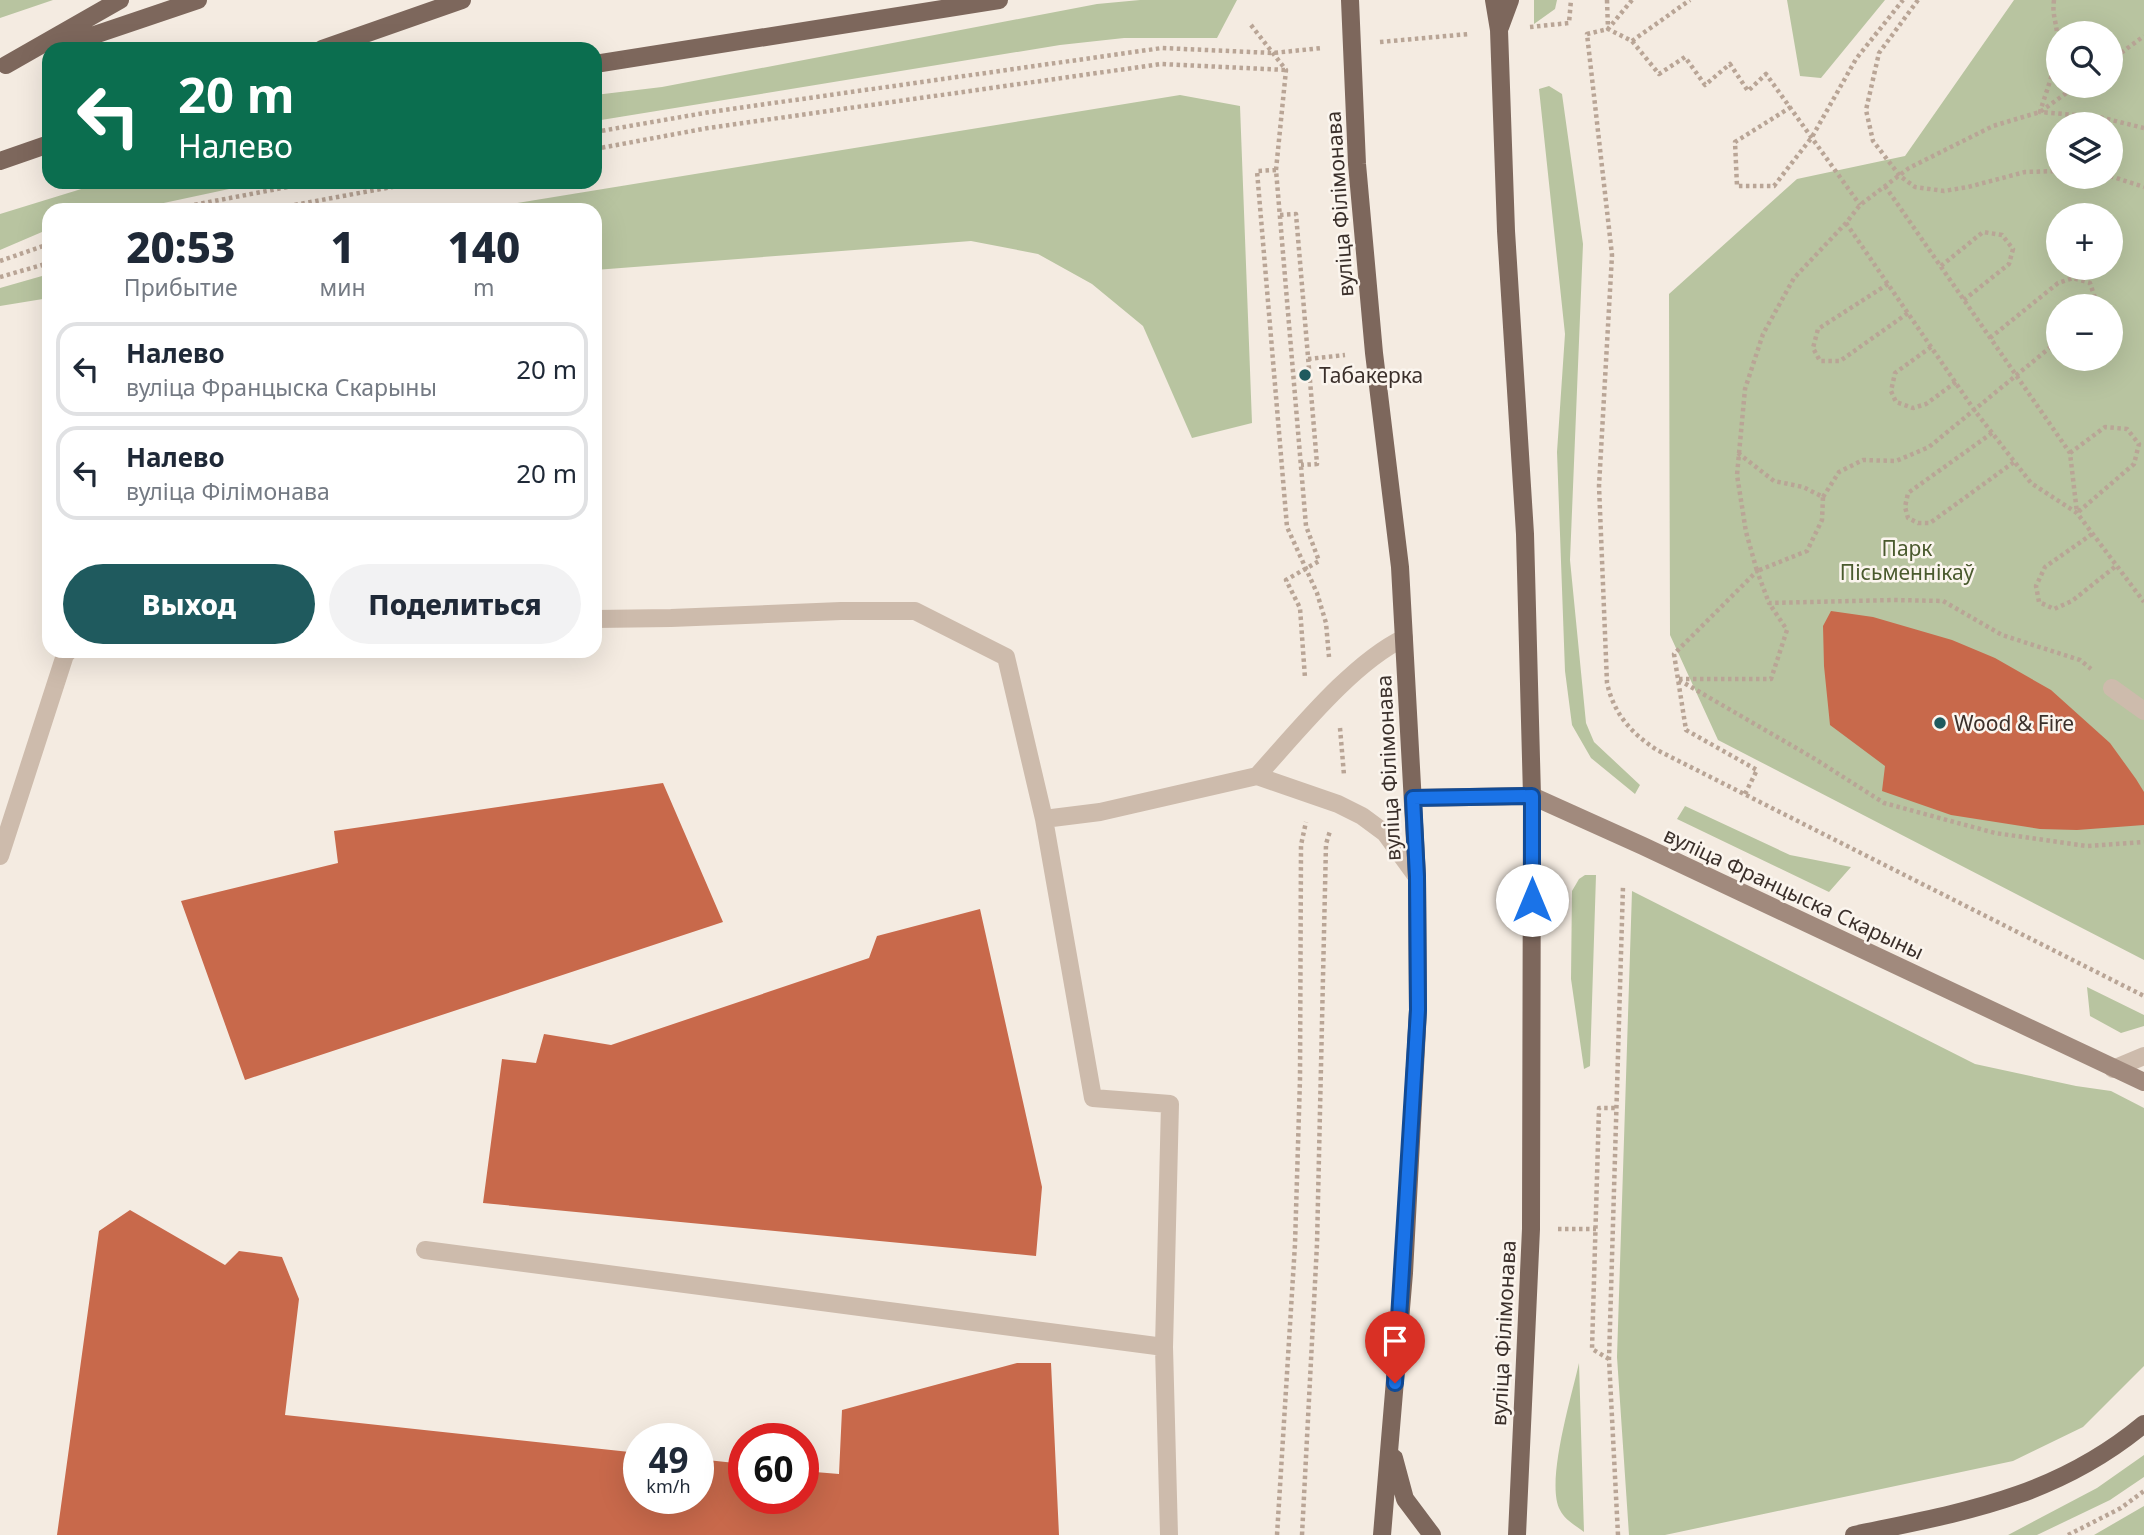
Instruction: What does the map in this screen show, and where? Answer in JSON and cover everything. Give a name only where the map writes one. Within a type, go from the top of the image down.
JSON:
[{"type":"main road","points":[[46,42],[120,0]]},
{"type":"main road","points":[[75,42],[198,0]]},
{"type":"main road","points":[[342,42],[462,0]]},
{"type":"main road","points":[[602,63],[999,0]]},
{"type":"main road","name":"вуліца Філімонава","points":[[1350,0],[1357,164],[1374,353],[1400,567],[1417,877],[1418,1010],[1404,1273],[1382,1535]]},
{"type":"main road","name":"вуліца Філімонава","points":[[1494,0],[1499,30],[1506,231],[1525,534],[1532,796],[1531,1229],[1517,1535]]},
{"type":"main road","points":[[1499,30],[1510,0]]},
{"type":"main road","points":[[3,66],[42,44]]},
{"type":"main road","points":[[3,66],[42,53]]},
{"type":"main road","points":[[0,161],[42,146]]},
{"type":"main road","points":[[0,167],[42,159]]},
{"type":"main road","name":"вуліца Францыска Скарыны","points":[[1413,798],[1532,796],[2144,1083]]},
{"type":"main road","points":[[1854,1535],[1955,1515],[2025,1493],[2093,1459],[2144,1424]]},
{"type":"main road","points":[[1391,1437],[1396,1472],[1405,1499],[1432,1535]]},
{"type":"lane","points":[[602,619],[915,611],[1006,657],[1044,819],[1093,1098],[1170,1104],[1164,1347],[1169,1535]]},
{"type":"lane","points":[[1257,776],[1334,693],[1383,648],[1404,638]]},
{"type":"lane","points":[[0,856],[64,658]]},
{"type":"lane","points":[[2112,688],[2144,711]]},
{"type":"lane","points":[[1044,819],[1100,812],[1257,776],[1338,804],[1362,816],[1385,833],[1417,877]]},
{"type":"lane","points":[[2113,1069],[2144,1056]]},
{"type":"lane","points":[[425,1250],[1164,1347]]},
{"type":"path","points":[[602,131],[710,112],[1162,48],[1273,53],[1569,23],[1571,0]]},
{"type":"path","points":[[1607,0],[1608,29]]},
{"type":"path","points":[[1632,0],[1608,29],[1587,34],[1612,255],[1599,486],[1607,683],[1611,701],[1622,720],[1638,737],[1657,750],[2144,996]]},
{"type":"path","points":[[1632,41],[1690,0]]},
{"type":"path","points":[[1791,107],[1735,142],[1737,186],[1773,186],[1812,137],[1856,59],[1903,0]]},
{"type":"path","points":[[1919,0],[1879,52],[1866,110],[1873,141],[1900,176],[1915,187],[1944,191],[2025,172],[2046,171]]},
{"type":"path","points":[[2040,112],[2056,54],[2057,33],[2052,15],[2054,0]]},
{"type":"path","points":[[1251,25],[1286,70],[1276,170],[1307,534],[1320,562],[1286,580],[1300,608],[1308,720]]},
{"type":"path","points":[[1608,29],[1632,41],[1659,74],[1685,57],[1705,85],[1730,64],[1748,91],[1766,74],[1860,205]]},
{"type":"path","points":[[2123,51],[2144,36]]},
{"type":"path","points":[[602,148],[708,128],[1161,64],[1286,70]]},
{"type":"path","points":[[1678,680],[1771,678],[1787,630],[1769,603],[1756,571],[1746,532],[1739,486],[1738,453],[1745,389],[1763,334],[1794,278],[1860,205],[1909,168],[1993,126],[2040,112],[2059,98]]},
{"type":"path","points":[[2040,112],[2099,117],[2144,128]]},
{"type":"path","points":[[1276,170],[1258,171],[1287,527],[1317,593],[1326,623],[1344,769],[1343,788],[1326,844],[1317,1244],[1301,1535]]},
{"type":"path","points":[[2123,180],[2144,187]]},
{"type":"path","points":[[1885,186],[2070,453],[2077,513]]},
{"type":"path","points":[[204,203],[277,189]]},
{"type":"path","points":[[305,203],[381,189]]},
{"type":"path","points":[[1280,215],[1296,214],[1317,464],[1301,465]]},
{"type":"path","points":[[1846,223],[1975,411],[2014,462],[2031,483],[2077,513],[2144,602]]},
{"type":"path","points":[[1941,266],[1983,232],[2002,235],[2013,249],[2009,264],[1964,300]]},
{"type":"path","points":[[0,261],[42,246]]},
{"type":"path","points":[[0,277],[42,265]]},
{"type":"path","points":[[1990,338],[2058,282],[2073,278],[2090,283],[2094,294]]},
{"type":"path","points":[[1888,284],[1818,329],[1813,348],[1820,361],[1840,361],[1908,313]]},
{"type":"path","points":[[1931,347],[1895,373],[1891,391],[1896,402],[1913,408],[1926,404],[1956,382]]},
{"type":"path","points":[[1745,794],[1757,770],[1686,730],[1674,654],[1756,571],[1807,551],[1822,520],[1823,497],[1839,472],[1863,460],[1896,461],[1929,447],[2046,351]]},
{"type":"path","points":[[1308,359],[1374,353]]},
{"type":"path","points":[[2070,453],[2105,427],[2127,429],[2139,444],[2134,464],[2077,513]]},
{"type":"path","points":[[1992,433],[1908,494],[1905,507],[1908,518],[1918,523],[1930,523],[2014,462]]},
{"type":"path","points":[[1738,453],[1774,481],[1803,487],[1823,497]]},
{"type":"path","points":[[2092,534],[2045,567],[2036,586],[2039,602],[2054,608],[2073,601],[2116,566]]},
{"type":"path","points":[[1769,603],[1943,601],[2002,635],[2080,660],[2112,688]]},
{"type":"path","points":[[1678,680],[1815,759],[1884,803],[1995,833],[2087,846],[2144,842]]},
{"type":"path","points":[[1277,1535],[1295,1244],[1300,1079],[1301,845],[1311,795]]},
{"type":"path","points":[[1618,1535],[1609,1359],[1623,886]]},
{"type":"path","points":[[1609,1359],[1592,1349],[1599,1108],[1617,1108]]},
{"type":"path","points":[[2068,1535],[2121,1508],[2144,1491]]},
{"type":"green space","points":[[0,0],[53,0],[0,18]]},
{"type":"green space","points":[[1140,0],[1237,0],[1217,38],[1124,38],[1060,45],[602,120],[602,94],[662,87],[1097,4]]},
{"type":"green space","points":[[1534,0],[1557,0],[1555,9],[1534,24]]},
{"type":"green space","points":[[1787,0],[1885,0],[1821,78],[1800,76]]},
{"type":"green space","name":"Парк Пісьменнікаў","points":[[2014,0],[2144,0],[2144,960],[1718,740],[1670,635],[1669,294],[1797,179],[1905,156]]},
{"type":"green space","points":[[1549,86],[1562,94],[1583,244],[1570,560],[1586,723],[1594,742],[1640,785],[1635,794],[1591,758],[1572,725],[1565,671],[1557,452],[1565,334],[1539,89]]},
{"type":"green space","points":[[1180,95],[1240,106],[1252,423],[1192,438],[1143,326],[1092,284],[1038,254],[971,241],[602,269],[602,203],[517,203]]},
{"type":"green space","points":[[81,189],[229,189],[164,203],[42,203],[42,232],[0,250],[0,214]]},
{"type":"green space","points":[[42,276],[42,299],[0,306],[0,288]]},
{"type":"green space","points":[[1685,806],[1790,855],[1851,867],[1829,892],[1677,819]]},
{"type":"green space","points":[[1585,875],[1596,875],[1590,1066],[1584,1069],[1571,979],[1572,891],[1579,879]]},
{"type":"green space","points":[[1632,891],[1975,1064],[2111,1091],[2144,1108],[2144,1366],[2083,1427],[2013,1461],[1665,1535],[1629,1535],[1617,1357]]},
{"type":"green space","points":[[2087,987],[2144,1015],[2144,1026],[2121,1033],[2090,1016]]},
{"type":"green space","points":[[1579,1363],[1584,1532],[1560,1510],[1556,1497],[1561,1438]]},
{"type":"green space","points":[[2144,1455],[2144,1477],[2110,1500],[2037,1535],[2008,1535],[2097,1488]]},
{"type":"green space","points":[[2144,1506],[2144,1535],[2094,1535]]},
{"type":"building","points":[[1831,611],[1873,617],[1952,640],[1995,658],[2051,690],[2110,743],[2136,779],[2144,792],[2144,825],[2077,830],[2040,829],[1951,815],[1882,791],[1885,766],[1830,725],[1823,626]]},
{"type":"building","points":[[663,783],[723,922],[245,1080],[181,901],[338,863],[334,831]]},
{"type":"building","points":[[980,909],[1042,1187],[1036,1256],[483,1203],[502,1059],[536,1063],[544,1034],[611,1045],[869,958],[877,936]]},
{"type":"building","points":[[130,1210],[225,1265],[239,1251],[282,1257],[299,1299],[285,1415],[623,1451],[623,1514],[714,1514],[714,1461],[728,1462],[728,1514],[819,1514],[819,1472],[839,1474],[842,1410],[1017,1363],[1051,1363],[1059,1535],[57,1535],[99,1231]]},
{"type":"place","name":"Табакерка","points":[[1305,375]]},
{"type":"place","name":"Wood & Fire","points":[[1940,723]]},
{"type":"route","points":[[1395,1383],[1404,1273],[1418,1010],[1417,877],[1413,798],[1532,796],[1532,900]]}]
